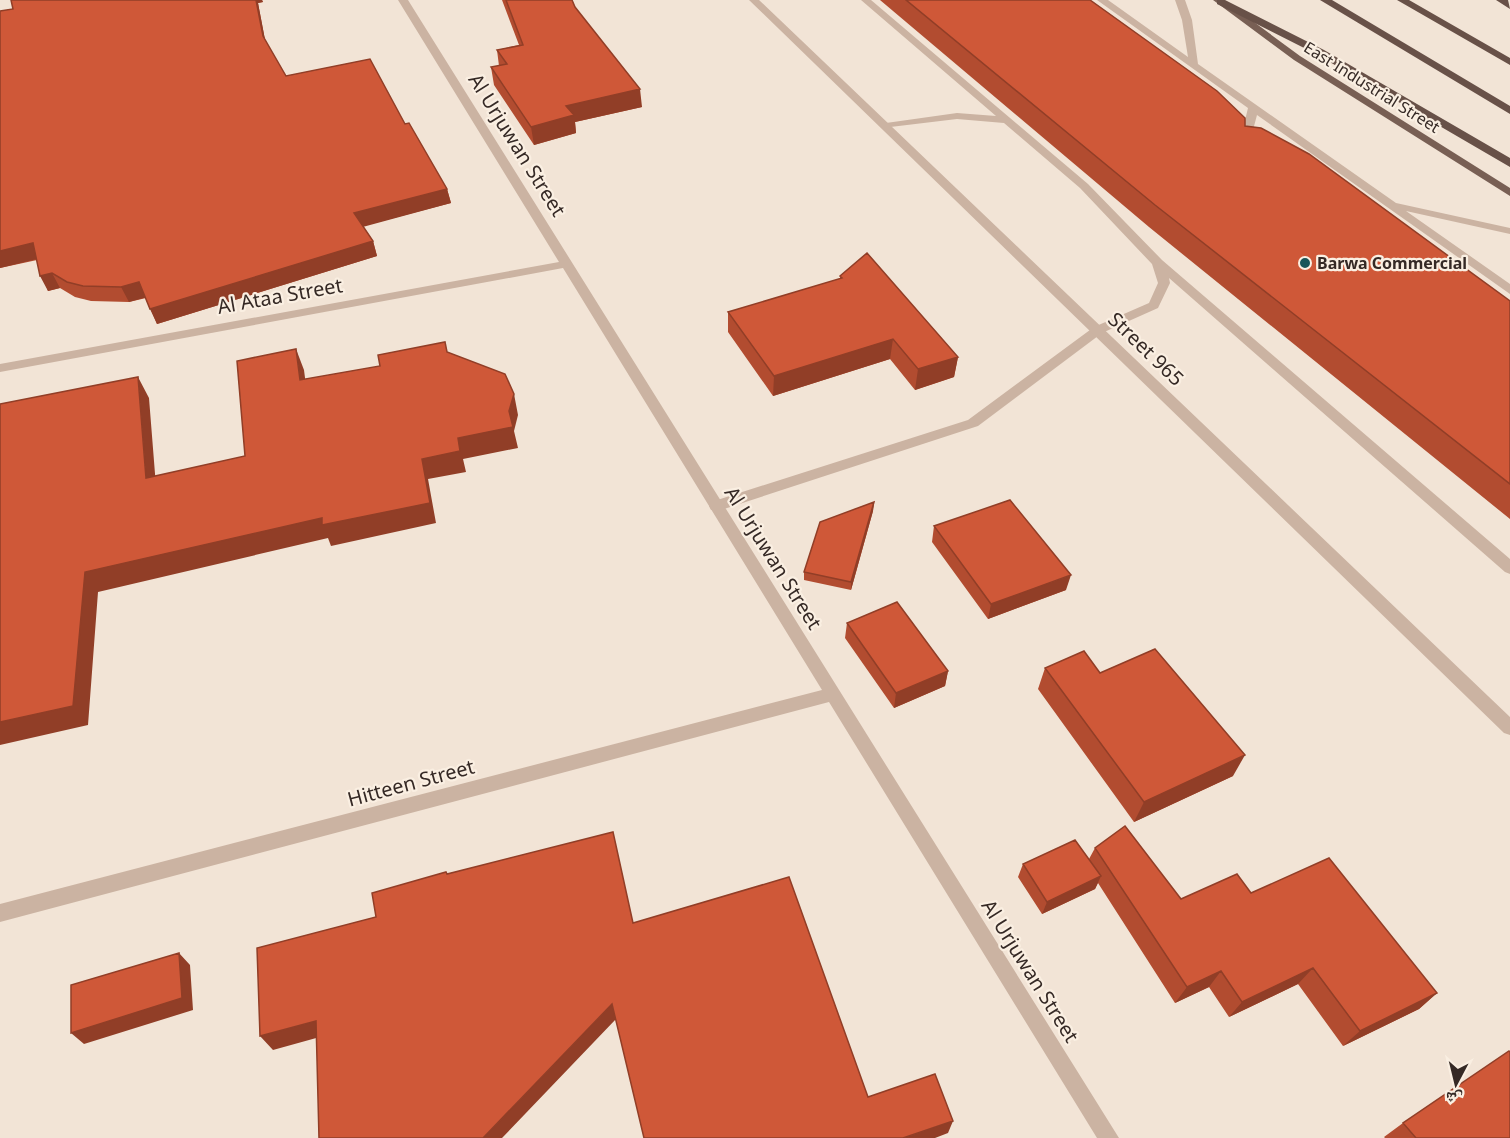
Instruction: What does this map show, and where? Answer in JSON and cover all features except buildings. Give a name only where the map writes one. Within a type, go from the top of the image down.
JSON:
[{"type":"highway","points":[[1325,0],[1510,111]]},
{"type":"highway","points":[[1402,0],[1510,62]]},
{"type":"highway","points":[[1501,0],[1510,6]]},
{"type":"highway","points":[[1220,1],[1320,52],[1510,163]]},
{"type":"main road","name":"East Industrial Street","points":[[1220,1],[1297,58],[1510,193]]},
{"type":"street","name":"Al Urjuwan Street","points":[[403,0],[1109,1138]]},
{"type":"street","name":"Street 965","points":[[754,0],[1510,728]]},
{"type":"street","points":[[866,0],[1084,186],[1158,263],[1510,568]]},
{"type":"street","points":[[1102,0],[1194,63],[1253,108],[1510,290]]},
{"type":"street","points":[[1180,0],[1187,20],[1194,63]]},
{"type":"street","points":[[1253,108],[1244,145],[1255,146]]},
{"type":"street","points":[[886,126],[957,116],[1006,120]]},
{"type":"street","points":[[1288,147],[1311,149]]},
{"type":"street","points":[[1084,186],[1097,183]]},
{"type":"street","points":[[1385,202],[1424,214],[1510,231]]},
{"type":"street","points":[[716,506],[973,423],[1098,330],[1154,305],[1164,283],[1158,263]]},
{"type":"street","name":"Al Ataa Street","points":[[0,368],[566,264]]},
{"type":"street","name":"Hitteen Street","points":[[0,913],[834,694]]},
{"type":"place","name":"Barwa Commercial","points":[[1305,263]]}]
